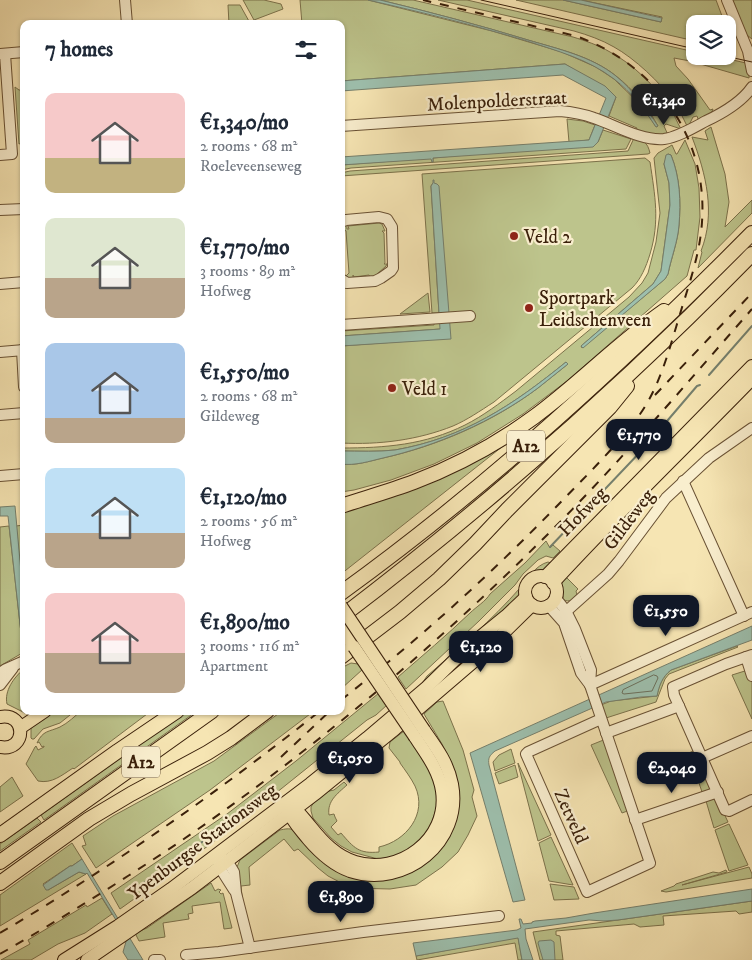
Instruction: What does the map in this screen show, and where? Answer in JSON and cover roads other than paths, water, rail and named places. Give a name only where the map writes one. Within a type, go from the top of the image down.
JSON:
[{"type":"highway","name":"A12","points":[[345,590],[431,525],[598,383],[752,233]]},
{"type":"highway","name":"A12","points":[[345,614],[440,539],[518,474],[669,337],[752,254]]},
{"type":"highway","name":"A12","points":[[345,505],[393,490],[456,464],[520,427],[559,398],[645,324],[699,286]]},
{"type":"highway","name":"A12","points":[[345,654],[432,586],[471,549],[507,510],[610,407],[669,337]]},
{"type":"highway","name":"A12","points":[[345,496],[378,490],[393,490]]},
{"type":"highway","name":"A12","points":[[118,752],[158,715]]},
{"type":"highway","name":"A12","points":[[0,835],[171,715]]},
{"type":"highway","name":"A12","points":[[0,862],[206,715]]},
{"type":"highway","name":"A12","points":[[0,883],[77,827],[126,797],[212,750],[261,715]]},
{"type":"main road","name":"Hofweg","points":[[549,580],[752,366]]},
{"type":"main road","name":"Hofweg","points":[[549,580],[611,522],[752,379]]},
{"type":"main road","points":[[537,577],[549,580],[556,590],[552,601],[540,607],[529,601],[525,588],[530,581],[537,577]]},
{"type":"main road","name":"Ypenburgse Stationsweg","points":[[290,809],[479,637],[529,601]]},
{"type":"main road","name":"Ypenburgse Stationsweg","points":[[87,960],[126,928],[221,862],[379,742],[486,650],[529,601]]},
{"type":"main road","points":[[290,809],[328,846],[340,855],[353,861],[383,865],[410,856],[424,845],[434,830],[441,811],[442,790],[436,770],[420,733],[359,644],[345,614]]},
{"type":"main road","points":[[345,632],[359,644]]},
{"type":"main road","points":[[18,725],[28,715]]},
{"type":"main road","points":[[18,725],[37,715]]},
{"type":"main road","points":[[0,747],[9,747],[16,743],[20,736],[18,725],[10,717],[1,716]]},
{"type":"main road","name":"Ypenburgse Stationsweg","points":[[64,960],[126,928]]},
{"type":"street","points":[[125,0],[126,20]]},
{"type":"street","points":[[726,0],[748,51],[752,71]]},
{"type":"street","points":[[0,155],[12,154],[2,54],[20,52]]},
{"type":"street","name":"Molenpolderstraat","points":[[345,126],[560,111],[594,118],[650,138],[666,138],[711,119],[738,102],[752,87]]},
{"type":"street","points":[[0,210],[20,209]]},
{"type":"street","points":[[345,220],[379,217],[387,219],[392,227],[393,268],[375,281],[345,282]]},
{"type":"street","points":[[0,284],[20,282]]},
{"type":"street","points":[[345,325],[470,316]]},
{"type":"street","points":[[0,352],[20,350]]},
{"type":"street","points":[[0,415],[20,413]]},
{"type":"street","name":"Gildeweg","points":[[563,614],[608,574],[666,498],[683,480],[709,458],[752,428]]},
{"type":"street","points":[[0,476],[20,474]]},
{"type":"street","points":[[591,688],[748,614],[683,480]]},
{"type":"street","points":[[552,601],[563,614],[564,623],[581,673],[591,688],[635,820],[718,792]]},
{"type":"street","points":[[752,676],[749,656],[673,687],[674,695],[725,810],[729,811],[752,800]]},
{"type":"street","points":[[0,673],[19,663]]},
{"type":"street","points":[[0,685],[19,663]]},
{"type":"street","points":[[606,732],[679,706]]},
{"type":"street","name":"Zetveld","points":[[600,715],[526,754],[587,892],[650,864],[635,820]]},
{"type":"street","points":[[702,758],[752,736]]},
{"type":"street","points":[[221,862],[236,892],[250,948]]},
{"type":"street","points":[[186,955],[220,956],[250,948],[499,916]]},
{"type":"street","points":[[154,960],[160,960]]},
{"type":"water","points":[[368,0],[380,0],[454,19],[585,58],[606,69],[622,81],[658,126],[656,127],[626,89],[604,72],[583,61],[507,35]]},
{"type":"water","points":[[563,0],[581,0],[662,18],[661,22]]},
{"type":"water","points":[[565,64],[605,86],[616,97],[598,142],[593,147],[433,158],[433,162],[431,159],[345,165],[345,157],[589,140],[606,98],[563,75],[345,91],[345,81]]},
{"type":"water","points":[[668,154],[671,155],[676,172],[680,207],[677,237],[668,274],[665,279],[583,348],[581,346],[653,284],[661,271],[670,205],[669,183],[664,164]]},
{"type":"water","points":[[434,180],[434,183],[439,186],[451,339],[345,346],[345,336],[440,329],[431,186]]},
{"type":"water","points":[[566,362],[568,364],[521,400],[464,431],[403,453],[362,463],[345,464],[345,451],[395,450],[420,445],[465,428],[507,406]]},
{"type":"water","points":[[15,506],[20,561],[20,624],[8,516],[0,516],[0,507]]},
{"type":"water","points":[[752,626],[752,640],[671,670],[661,682],[657,696],[606,702],[491,754],[489,765],[525,900],[513,902],[470,753]]},
{"type":"water","points":[[82,859],[143,960],[128,960],[123,952],[127,938],[87,873],[79,872],[46,890],[43,885]]},
{"type":"water","points":[[752,889],[752,901],[618,920],[589,920],[525,929],[526,939],[533,960],[522,960],[518,938],[416,956],[413,943],[517,930],[521,928],[519,919],[521,919],[523,924],[532,923],[535,921],[566,918]]},
{"type":"water","points":[[551,940],[554,942],[555,960],[543,960],[538,943],[539,941]]},
{"type":"waterway","points":[[709,375],[752,326]]},
{"type":"waterway","points":[[550,547],[644,448],[697,386],[700,385]]},
{"type":"waterway","points":[[132,891],[246,809]]},
{"type":"tram line","points":[[481,0],[686,47]]},
{"type":"tram line","points":[[736,58],[752,62]]},
{"type":"railway","points":[[345,697],[425,631],[505,558],[598,463],[638,417],[658,381],[668,354],[694,269],[701,234],[702,191],[696,161],[686,133],[671,108],[652,85],[630,65],[604,49],[576,36],[423,0]]},
{"type":"railway","points":[[655,395],[752,293]]},
{"type":"railway","points":[[0,954],[90,900],[178,843],[324,735],[417,657],[507,574],[576,505],[628,450],[752,309]]},
{"type":"railway","points":[[0,933],[83,882],[164,828],[243,771],[315,715]]},
{"type":"railway","points":[[281,757],[326,715]]},
{"type":"place","name":"Veld 2","points":[[514,236]]},
{"type":"place","name":"Sportpark Leidschenveen","points":[[529,308]]},
{"type":"place","name":"Veld 1","points":[[392,388]]}]
